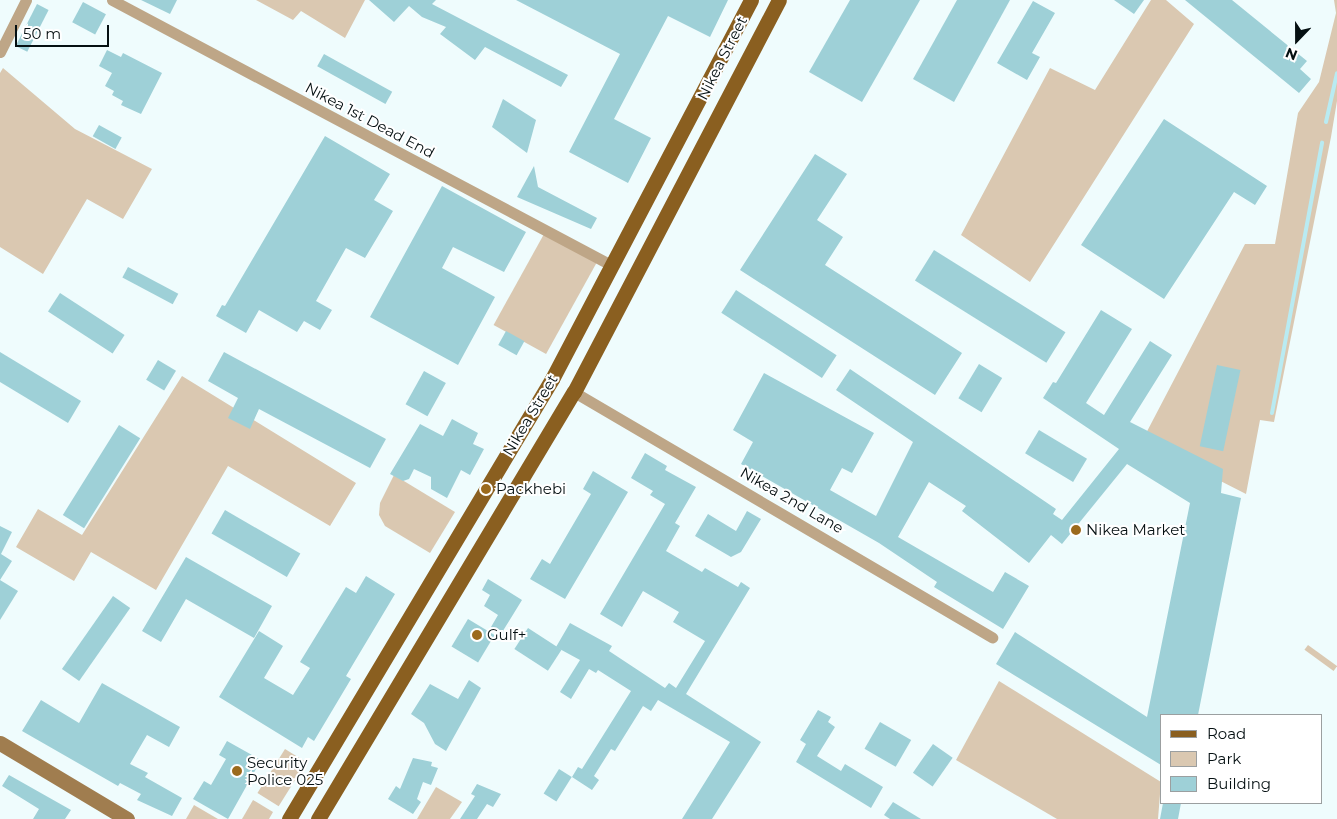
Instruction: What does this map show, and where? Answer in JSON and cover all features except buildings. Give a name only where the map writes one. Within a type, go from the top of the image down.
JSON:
[{"type":"main road","name":"Nikea Street","points":[[289,819],[552,379],[751,0]]},
{"type":"main road","name":"Nikea Street","points":[[318,819],[574,392],[779,0]]},
{"type":"street","points":[[0,52],[26,0]]},
{"type":"street","name":"Nikea 1st Dead End","points":[[112,0],[613,266]]},
{"type":"street","name":"Nikea 2nd Lane","points":[[574,392],[992,637]]},
{"type":"street","points":[[0,743],[127,819]]},
{"type":"green space","points":[[256,0],[365,0],[345,38],[301,11],[293,20]]},
{"type":"green space","points":[[1151,0],[1166,0],[1194,24],[1030,282],[961,235],[1050,68],[1095,90]]},
{"type":"green space","points":[[1334,0],[1337,0],[1337,101],[1331,137],[1274,422],[1260,420],[1246,494],[1142,441],[1245,244],[1275,244],[1298,113],[1319,82],[1336,13]]},
{"type":"green space","points":[[3,68],[75,129],[152,169],[123,219],[87,199],[43,274],[0,247],[0,73]]},
{"type":"green space","points":[[544,234],[596,263],[546,354],[494,325]]},
{"type":"green space","points":[[182,376],[356,483],[330,526],[228,466],[156,590],[91,552],[74,581],[16,547],[38,509],[82,535]]},
{"type":"green space","points":[[394,475],[455,512],[430,553],[385,526],[379,515],[380,503]]},
{"type":"green space","points":[[1308,645],[1337,666],[1334,671],[1304,650]]},
{"type":"green space","points":[[999,681],[1160,781],[1158,819],[1057,819],[956,760]]},
{"type":"green space","points":[[285,749],[306,762],[279,806],[257,793]]},
{"type":"green space","points":[[436,787],[462,802],[450,819],[417,819]]},
{"type":"green space","points":[[253,800],[273,812],[269,819],[242,819]]},
{"type":"green space","points":[[194,805],[218,819],[186,819]]},
{"type":"waterway","points":[[1326,122],[1337,73]]},
{"type":"waterway","points":[[1272,413],[1322,143]]},
{"type":"place","name":"Packhebi","points":[[486,489]]},
{"type":"place","name":"Nikea Market","points":[[1076,530]]},
{"type":"place","name":"Gulf+","points":[[477,635]]},
{"type":"place","name":"Security Police 025","points":[[237,771]]}]
